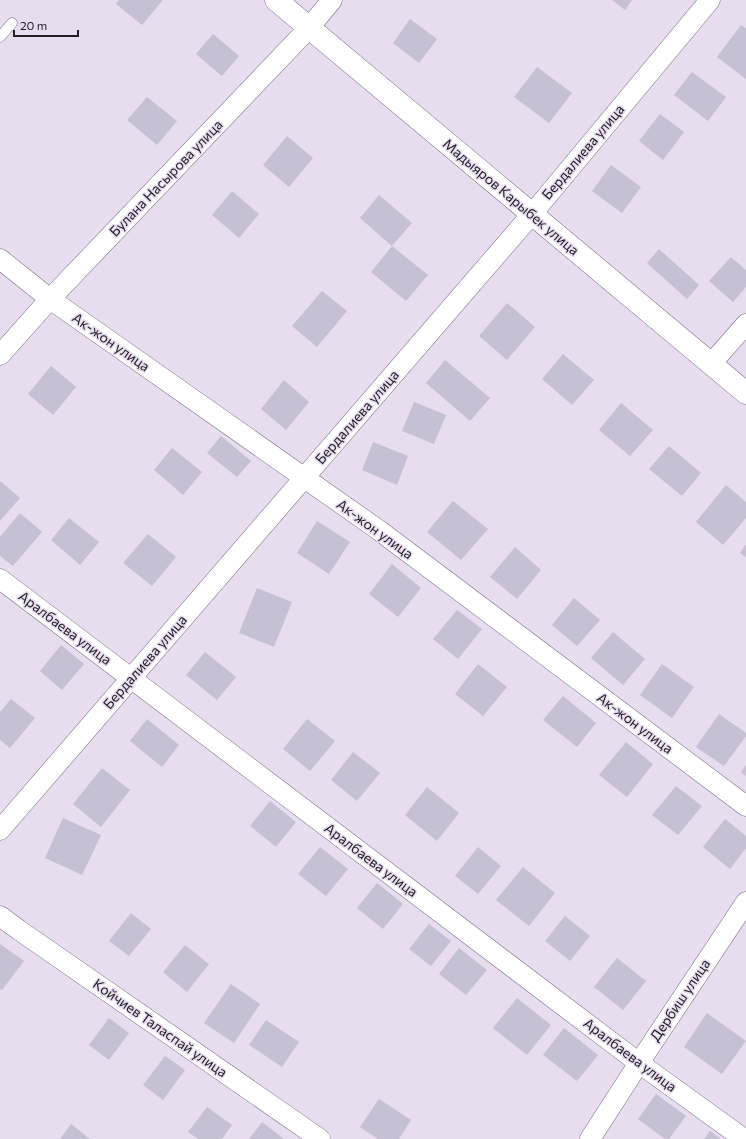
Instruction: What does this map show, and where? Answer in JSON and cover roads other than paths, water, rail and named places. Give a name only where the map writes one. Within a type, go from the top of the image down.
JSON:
[{"type":"street","name":"Мадыяров Карыбек улица","points":[[276,0],[746,393]]},
{"type":"street","name":"Булана Насырова улица","points":[[0,355],[50,299],[309,28],[332,0]]},
{"type":"street","name":"Бердалиева улица","points":[[0,830],[532,214],[710,0]]},
{"type":"street","name":"Ак-жон улица","points":[[0,259],[50,299],[380,531],[746,806]]},
{"type":"street","points":[[711,364],[746,324]]},
{"type":"street","name":"Аралбаева улица","points":[[0,579],[639,1063],[744,1139]]},
{"type":"street","name":"Дербиш улица","points":[[590,1139],[746,902]]},
{"type":"street","name":"Койчиев Таласпай улица","points":[[0,916],[320,1139]]},
{"type":"lane","points":[[0,37],[12,23]]}]
